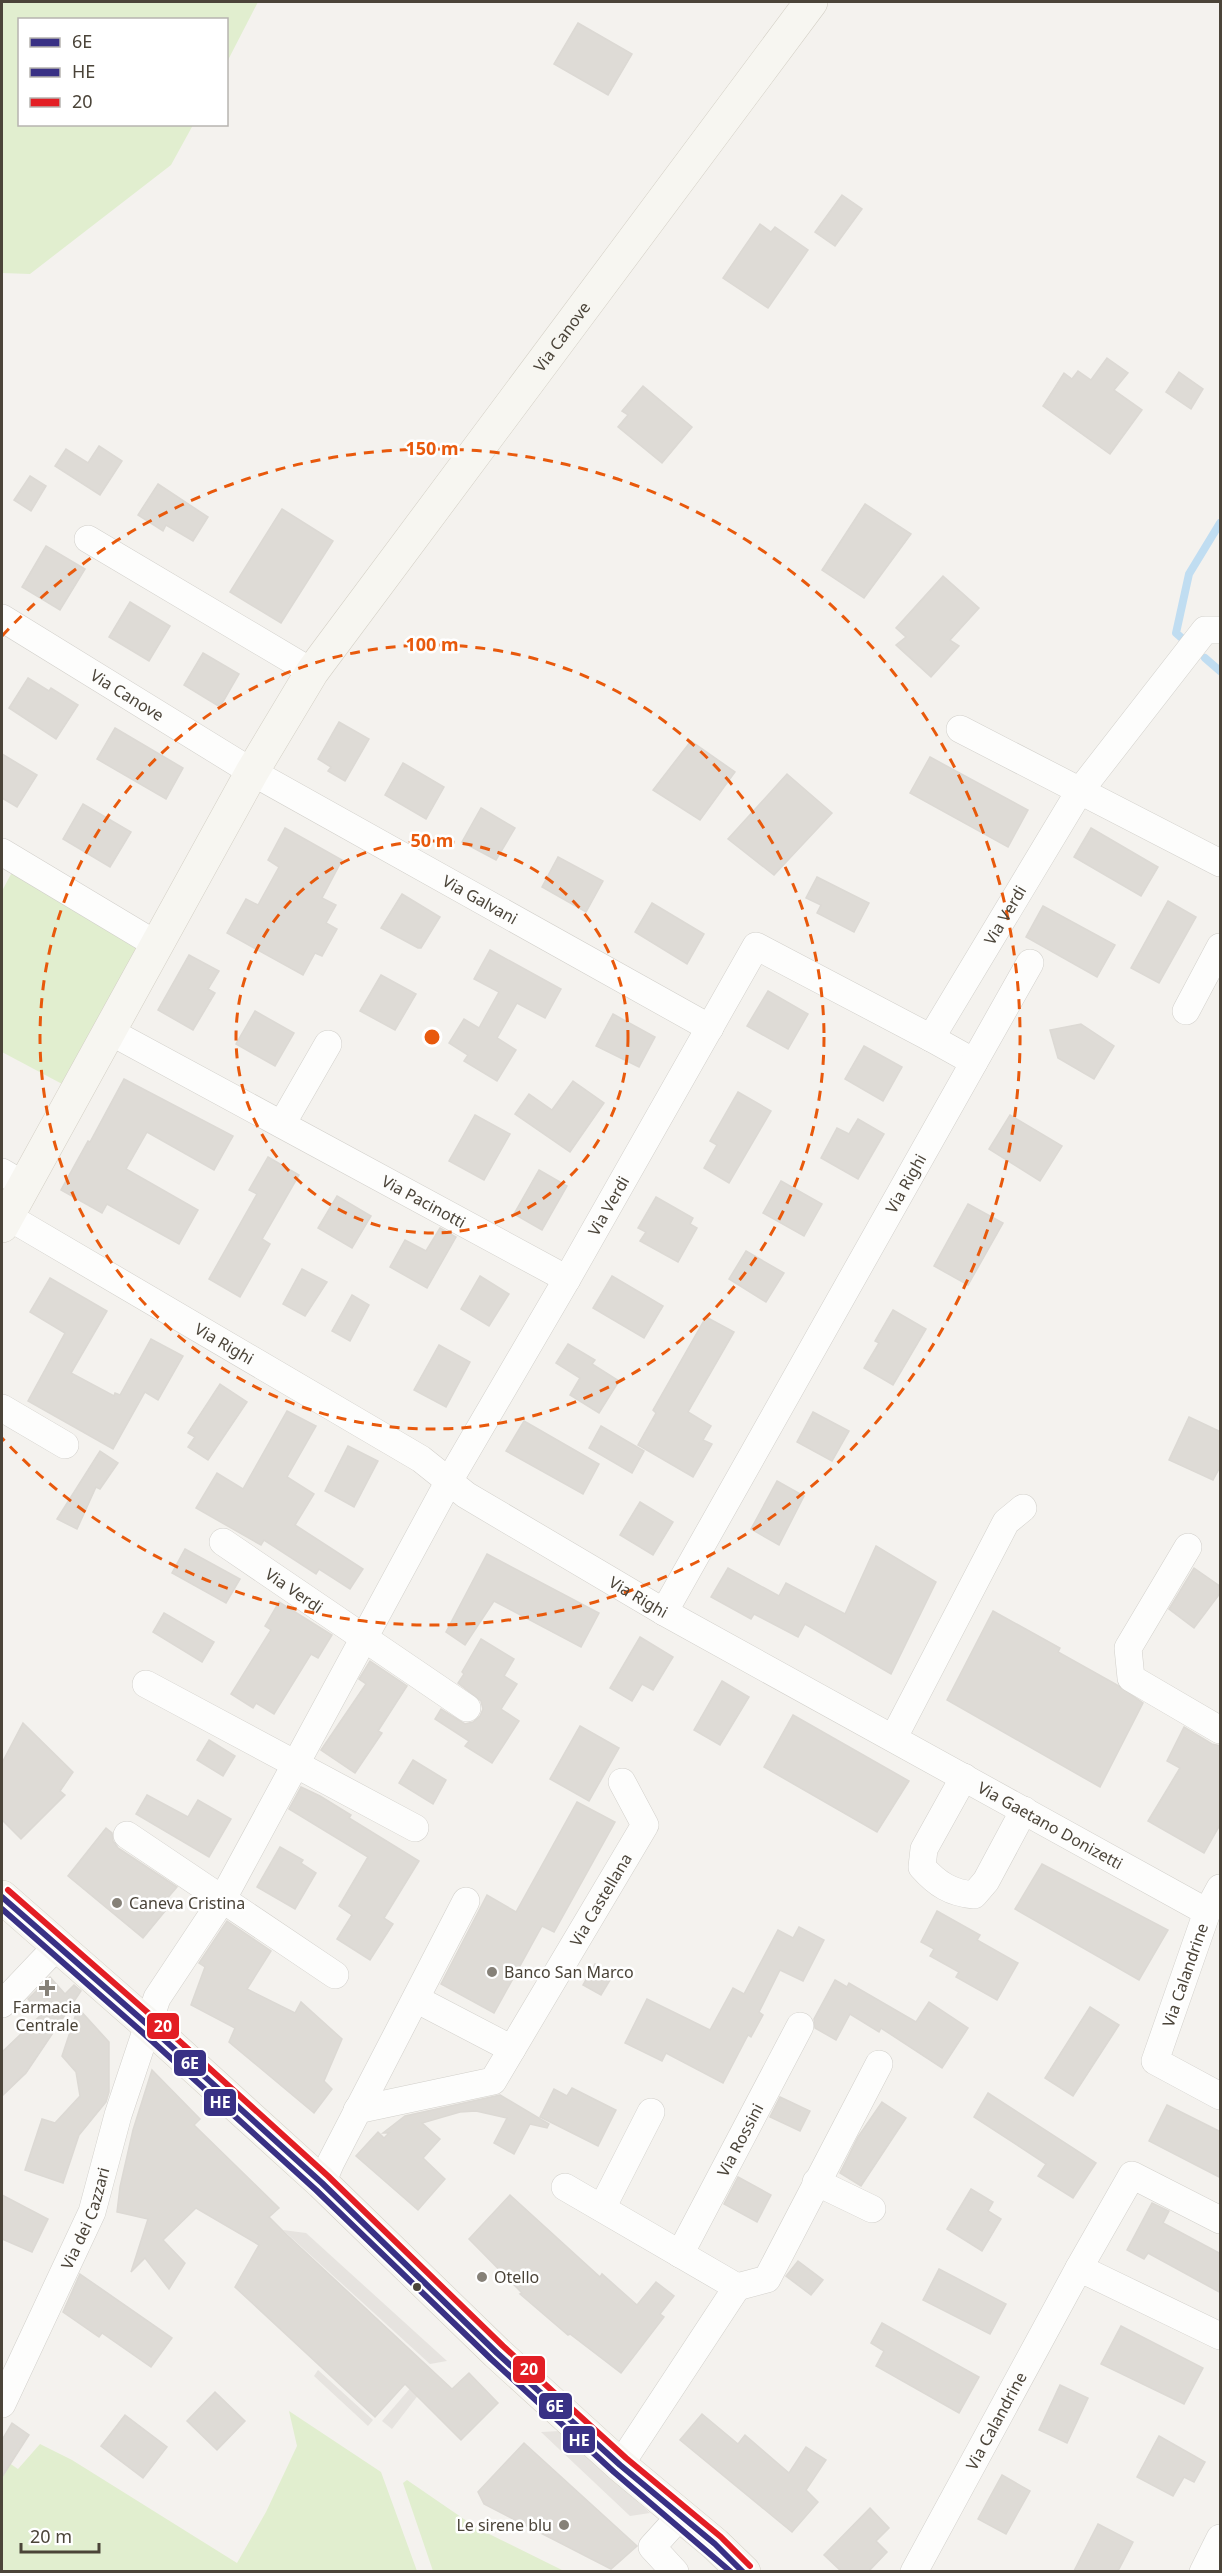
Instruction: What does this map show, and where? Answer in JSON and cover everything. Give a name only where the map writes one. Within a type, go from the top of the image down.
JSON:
[{"type":"street","name":"Via Canove","points":[[4,1221],[13,1179],[109,1031],[252,772],[312,672],[811,2]]},
{"type":"street","points":[[88,539],[312,672]]},
{"type":"street","name":"Via Canove","points":[[2,618],[252,772]]},
{"type":"street","name":"Via Verdi","points":[[931,1038],[1080,792],[1205,630],[1221,630]]},
{"type":"street","points":[[960,729],[1221,864]]},
{"type":"street","name":"Via Galvani","points":[[252,772],[710,1028]]},
{"type":"street","points":[[2,852],[157,945]]},
{"type":"street","name":"Via Verdi","points":[[148,2025],[157,1998],[222,1900],[449,1481],[567,1279],[756,946],[974,1062]]},
{"type":"street","points":[[1186,1011],[1221,947]]},
{"type":"street","name":"Via Righi","points":[[4,1221],[421,1459],[466,1495],[664,1612],[1030,963]]},
{"type":"street","name":"Via Pacinotti","points":[[109,1031],[567,1279]]},
{"type":"street","points":[[282,1124],[328,1044]]},
{"type":"street","points":[[2,1408],[65,1445]]},
{"type":"street","points":[[894,1737],[1006,1522],[1023,1508]]},
{"type":"street","name":"Via Verdi","points":[[223,1542],[467,1708]]},
{"type":"street","points":[[1188,1547],[1128,1648],[1131,1678],[1221,1730]]},
{"type":"street","name":"Via Gaetano Donizetti","points":[[664,1612],[894,1737],[1207,1912]]},
{"type":"street","points":[[146,1684],[415,1828]]},
{"type":"street","points":[[964,1777],[924,1849],[922,1867],[936,1882],[956,1894],[974,1895],[986,1881],[1024,1810]]},
{"type":"street","name":"Via Castellana","points":[[357,2109],[493,2081],[645,1825],[622,1782]]},
{"type":"street","points":[[127,1835],[335,1975]]},
{"type":"street","name":"Via Calandrine","points":[[1221,1888],[1207,1912],[1155,2061],[1221,2096]]},
{"type":"street","points":[[2,1897],[148,2025],[322,2183],[497,2353],[620,2465],[744,2571]]},
{"type":"street","points":[[322,2183],[357,2109],[466,1901]]},
{"type":"street","points":[[2,2004],[58,1946]]},
{"type":"street","points":[[416,1999],[512,2049]]},
{"type":"street","name":"Via dei Cazzari","points":[[2,2404],[92,2212],[118,2115],[148,2025]]},
{"type":"street","name":"Via Rossini","points":[[680,2254],[800,2026]]},
{"type":"street","points":[[620,2465],[737,2287],[767,2279],[879,2064]]},
{"type":"street","points":[[602,2208],[651,2112]]},
{"type":"street","name":"Via Calandrine","points":[[914,2571],[1132,2175],[1221,2220]]},
{"type":"street","points":[[816,2182],[872,2209]]},
{"type":"street","points":[[565,2187],[737,2287]]},
{"type":"street","points":[[1079,2268],[1221,2337]]},
{"type":"street","points":[[675,2571],[652,2547],[681,2515]]},
{"type":"street","points":[[1203,2571],[1221,2538]]},
{"type":"green space","points":[[2,2],[258,2],[228,60],[228,18],[18,18],[18,126],[192,126],[171,165],[30,274],[2,273]]},
{"type":"green space","points":[[18,861],[144,937],[64,1085],[2,1052],[2,891]]},
{"type":"green space","points":[[289,2411],[381,2472],[417,2571],[2,2571],[2,2458],[18,2469],[40,2444],[72,2460],[237,2563],[266,2512],[297,2446]]},
{"type":"green space","points":[[407,2480],[477,2528],[564,2571],[433,2571],[403,2483]]},
{"type":"shaded area","points":[[283,2230],[306,2233],[447,2361],[430,2364]]},
{"type":"shaded area","points":[[318,2370],[373,2420],[368,2426],[314,2376]]},
{"type":"shaded area","points":[[419,2378],[426,2385],[392,2429],[382,2421]]},
{"type":"shaded area","points":[[560,2431],[650,2513],[630,2516],[541,2432]]},
{"type":"building","points":[[578,23],[632,54],[608,95],[554,64]]},
{"type":"building","points":[[842,195],[862,209],[835,246],[815,232]]},
{"type":"building","points":[[760,224],[771,232],[775,227],[808,250],[768,308],[723,278]]},
{"type":"building","points":[[1107,358],[1128,373],[1114,390],[1142,410],[1110,454],[1043,406],[1064,373],[1072,379],[1078,371],[1091,380]]},
{"type":"building","points":[[1179,372],[1203,389],[1191,409],[1166,392]]},
{"type":"building","points":[[643,386],[692,427],[662,463],[618,427],[628,415],[622,411]]},
{"type":"building","points":[[99,446],[122,461],[100,495],[55,466],[66,449],[88,463]]},
{"type":"building","points":[[30,476],[46,486],[31,511],[14,500]]},
{"type":"building","points":[[158,484],[208,517],[193,541],[166,525],[163,531],[138,515]]},
{"type":"building","points":[[865,504],[911,534],[864,598],[822,570]]},
{"type":"building","points":[[282,509],[333,541],[281,623],[230,592]]},
{"type":"building","points":[[46,546],[85,569],[60,610],[22,587]]},
{"type":"building","points":[[943,576],[979,608],[950,640],[959,646],[931,677],[896,645],[906,637],[896,628]]},
{"type":"building","points":[[130,602],[170,626],[149,661],[109,637]]},
{"type":"building","points":[[203,653],[239,674],[220,707],[184,685]]},
{"type":"building","points":[[28,678],[49,691],[51,688],[78,705],[56,739],[9,708]]},
{"type":"building","points":[[339,722],[369,739],[345,781],[328,771],[331,767],[318,759]]},
{"type":"building","points":[[115,728],[183,768],[166,799],[97,759]]},
{"type":"building","points":[[691,741],[735,772],[700,820],[653,790]]},
{"type":"building","points":[[2,754],[37,775],[17,807],[2,798]]},
{"type":"building","points":[[930,757],[1028,810],[1008,847],[910,793]]},
{"type":"building","points":[[403,763],[444,787],[426,819],[385,795]]},
{"type":"building","points":[[787,774],[832,813],[774,875],[728,839]]},
{"type":"building","points":[[83,804],[131,832],[110,867],[63,839]]},
{"type":"building","points":[[481,808],[515,828],[496,860],[462,842]]},
{"type":"building","points":[[285,828],[342,860],[322,898],[336,905],[326,923],[337,929],[322,956],[315,953],[303,975],[227,933],[246,899],[258,905],[279,867],[268,860]]},
{"type":"building","points":[[1091,828],[1158,867],[1141,896],[1074,857]]},
{"type":"building","points":[[558,857],[603,881],[586,912],[542,887]]},
{"type":"building","points":[[817,877],[869,903],[854,932],[817,913],[821,905],[806,898]]},
{"type":"building","points":[[402,894],[440,917],[421,948],[381,928]]},
{"type":"building","points":[[1168,901],[1196,917],[1159,983],[1131,968]]},
{"type":"building","points":[[652,903],[704,934],[687,964],[635,932]]},
{"type":"building","points":[[1043,906],[1115,945],[1097,977],[1026,937]]},
{"type":"building","points":[[490,950],[561,989],[545,1018],[517,1003],[497,1038],[516,1050],[497,1081],[464,1061],[468,1055],[449,1043],[464,1019],[479,1028],[499,992],[474,979]]},
{"type":"building","points":[[189,955],[219,971],[208,989],[215,993],[193,1030],[158,1010]]},
{"type":"building","points":[[381,975],[416,994],[395,1030],[360,1011]]},
{"type":"building","points":[[768,991],[808,1014],[788,1049],[747,1026]]},
{"type":"building","points":[[255,1011],[294,1033],[275,1066],[236,1044]]},
{"type":"building","points":[[613,1014],[655,1037],[639,1067],[596,1046]]},
{"type":"building","points":[[1081,1024],[1114,1046],[1094,1079],[1058,1058],[1050,1030]]},
{"type":"building","points":[[864,1046],[902,1067],[883,1101],[845,1079]]},
{"type":"building","points":[[124,1079],[233,1136],[214,1170],[147,1132],[126,1169],[198,1210],[179,1244],[107,1204],[102,1213],[61,1190]]},
{"type":"building","points":[[573,1081],[604,1103],[570,1152],[515,1114],[529,1094],[552,1110]]},
{"type":"building","points":[[738,1092],[771,1111],[729,1183],[704,1168],[717,1145],[710,1141]]},
{"type":"building","points":[[475,1115],[510,1134],[484,1180],[449,1161]]},
{"type":"building","points":[[1010,1115],[1062,1146],[1040,1181],[989,1149]]},
{"type":"building","points":[[858,1119],[884,1134],[858,1179],[821,1158],[837,1128],[849,1134]]},
{"type":"building","points":[[268,1157],[299,1175],[262,1239],[270,1244],[240,1297],[209,1279],[257,1194],[249,1190]]},
{"type":"building","points":[[539,1170],[567,1186],[542,1230],[514,1214]]},
{"type":"building","points":[[781,1181],[822,1204],[804,1236],[763,1213]]},
{"type":"building","points":[[337,1196],[371,1216],[352,1248],[318,1228]]},
{"type":"building","points":[[656,1197],[693,1218],[690,1224],[697,1228],[678,1262],[640,1241],[646,1232],[638,1228]]},
{"type":"building","points":[[968,1204],[1003,1223],[968,1285],[934,1266]]},
{"type":"building","points":[[440,1228],[456,1237],[427,1288],[390,1267],[405,1240],[426,1251]]},
{"type":"building","points":[[746,1251],[784,1273],[766,1302],[729,1279]]},
{"type":"building","points":[[302,1269],[327,1282],[305,1316],[283,1304]]},
{"type":"building","points":[[480,1276],[509,1294],[489,1326],[461,1309]]},
{"type":"building","points":[[612,1276],[663,1306],[644,1338],[593,1308]]},
{"type":"building","points":[[50,1278],[107,1311],[71,1373],[114,1396],[115,1393],[120,1395],[151,1339],[183,1356],[158,1400],[145,1392],[113,1449],[28,1401],[65,1333],[30,1312]]},
{"type":"building","points":[[352,1295],[369,1305],[350,1341],[332,1331]]},
{"type":"building","points":[[893,1310],[926,1329],[893,1385],[864,1368],[879,1343],[875,1341]]},
{"type":"building","points":[[706,1317],[734,1332],[688,1412],[711,1426],[703,1440],[712,1444],[693,1477],[638,1445],[656,1413],[653,1410]]},
{"type":"building","points":[[568,1344],[595,1360],[592,1364],[619,1381],[599,1413],[570,1395],[580,1378],[556,1363]]},
{"type":"building","points":[[439,1345],[470,1362],[446,1407],[414,1390]]},
{"type":"building","points":[[220,1384],[247,1402],[208,1460],[188,1447],[195,1437],[188,1433]]},
{"type":"building","points":[[287,1411],[316,1426],[287,1477],[314,1494],[295,1525],[363,1569],[350,1589],[319,1569],[316,1574],[264,1540],[261,1545],[196,1508],[217,1473],[243,1489]]},
{"type":"building","points":[[813,1412],[849,1431],[832,1461],[797,1442]]},
{"type":"building","points":[[1189,1417],[1221,1432],[1221,1465],[1213,1480],[1169,1460]]},
{"type":"building","points":[[524,1421],[599,1464],[583,1494],[506,1451]]},
{"type":"building","points":[[601,1426],[644,1451],[632,1473],[589,1448]]},
{"type":"building","points":[[348,1446],[378,1461],[354,1507],[325,1491]]},
{"type":"building","points":[[100,1451],[118,1463],[100,1489],[96,1487],[77,1529],[57,1519]]},
{"type":"building","points":[[777,1481],[804,1496],[779,1545],[751,1529]]},
{"type":"building","points":[[640,1502],[673,1522],[653,1555],[620,1535]]},
{"type":"building","points":[[876,1546],[936,1582],[891,1674],[805,1624],[798,1637],[754,1614],[751,1619],[711,1597],[728,1568],[779,1596],[786,1583],[845,1614]]},
{"type":"building","points":[[185,1549],[240,1579],[226,1603],[172,1573]]},
{"type":"building","points":[[487,1554],[599,1613],[581,1647],[494,1601],[465,1645],[446,1632]]},
{"type":"building","points":[[1194,1568],[1221,1587],[1221,1592],[1194,1628],[1169,1609]]},
{"type":"building","points":[[279,1602],[332,1635],[318,1658],[311,1654],[274,1714],[256,1703],[253,1708],[231,1694],[271,1630],[265,1626]]},
{"type":"building","points":[[993,1611],[1060,1648],[1058,1652],[1117,1685],[1143,1703],[1100,1787],[947,1700]]},
{"type":"building","points":[[164,1613],[214,1642],[202,1662],[153,1632]]},
{"type":"building","points":[[640,1637],[673,1657],[653,1690],[642,1684],[632,1701],[610,1688]]},
{"type":"building","points":[[481,1639],[514,1659],[504,1676],[517,1684],[501,1709],[519,1721],[492,1763],[465,1746],[469,1741],[435,1719],[441,1709],[465,1724],[473,1722],[480,1716],[483,1709],[481,1701],[458,1683]]},
{"type":"building","points":[[370,1661],[407,1686],[378,1731],[382,1733],[355,1773],[321,1750],[366,1684],[359,1679]]},
{"type":"building","points":[[722,1681],[749,1697],[720,1745],[694,1730]]},
{"type":"building","points":[[793,1715],[909,1781],[877,1832],[764,1767]]},
{"type":"building","points":[[23,1723],[73,1772],[60,1791],[65,1795],[21,1839],[2,1820],[2,1763]]},
{"type":"building","points":[[580,1726],[619,1748],[589,1801],[550,1779]]},
{"type":"building","points":[[1184,1727],[1212,1744],[1221,1746],[1221,1823],[1204,1853],[1148,1821],[1180,1768],[1167,1761]]},
{"type":"building","points":[[209,1740],[235,1756],[223,1776],[197,1760]]},
{"type":"building","points":[[413,1760],[446,1780],[433,1804],[399,1783]]},
{"type":"building","points":[[301,1787],[351,1815],[349,1818],[419,1861],[384,1918],[393,1924],[370,1960],[337,1939],[352,1915],[339,1906],[368,1857],[289,1809]]},
{"type":"building","points":[[147,1795],[188,1817],[198,1800],[231,1819],[209,1857],[136,1814]]},
{"type":"building","points":[[577,1802],[615,1822],[554,1932],[542,1926],[494,2013],[441,1984],[487,1895],[516,1912]]},
{"type":"building","points":[[106,1828],[112,1833],[113,1841],[118,1848],[177,1887],[165,1901],[170,1905],[143,1938],[68,1876]]},
{"type":"building","points":[[280,1847],[303,1860],[301,1863],[316,1873],[295,1909],[257,1887]]},
{"type":"building","points":[[1042,1864],[1168,1930],[1139,1980],[1015,1909]]},
{"type":"building","points":[[937,1911],[980,1935],[977,1940],[1018,1963],[997,2000],[956,1977],[959,1972],[930,1956],[934,1949],[921,1942]]},
{"type":"building","points":[[227,1921],[271,1951],[247,1989],[295,2013],[301,2002],[342,2039],[324,2081],[332,2089],[314,2113],[229,2042],[235,2028],[191,2005],[205,1967],[199,1963]]},
{"type":"building","points":[[799,1927],[824,1940],[803,1981],[780,1970],[759,2012],[763,2015],[751,2037],[748,2035],[723,2083],[666,2053],[662,2061],[625,2043],[647,1999],[710,2030],[733,1988],[744,1994],[778,1930],[793,1938]]},
{"type":"building","points":[[595,1964],[613,1975],[601,1995],[583,1985]]},
{"type":"building","points":[[50,1977],[65,1994],[74,1985],[81,1991],[26,2073],[2,2096],[2,2052],[42,2014],[28,1999]]},
{"type":"building","points":[[835,1980],[847,1987],[849,1983],[916,2022],[929,2002],[968,2028],[942,2068],[881,2028],[879,2032],[850,2014],[836,2040],[815,2028],[814,2019]]},
{"type":"building","points":[[1090,2007],[1119,2025],[1073,2096],[1045,2078]]},
{"type":"building","points":[[78,2008],[109,2042],[109,2092],[106,2102],[79,2135],[63,2183],[25,2170],[42,2119],[55,2123],[80,2096],[76,2072],[62,2056]]},
{"type":"building","points":[[152,2070],[200,2119],[194,2125],[279,2208],[269,2217],[287,2235],[452,2389],[469,2373],[498,2403],[461,2440],[405,2384],[375,2417],[235,2287],[259,2245],[196,2208],[163,2240],[185,2263],[169,2289],[145,2258],[131,2272],[148,2219],[117,2212],[120,2187],[133,2130]]},
{"type":"building","points":[[572,2088],[616,2110],[598,2146],[540,2117],[554,2089],[567,2096]]},
{"type":"building","points":[[988,2093],[1096,2163],[1073,2198],[1038,2176],[1046,2164],[974,2117]]},
{"type":"building","points":[[500,2095],[549,2124],[547,2128],[530,2124],[514,2154],[494,2143],[507,2118],[476,2111],[460,2112],[422,2123],[440,2139],[423,2158],[445,2179],[418,2210],[356,2156],[378,2132],[384,2138],[389,2133],[383,2133],[405,2116]]},
{"type":"building","points":[[780,2097],[810,2111],[800,2131],[770,2117]]},
{"type":"building","points":[[882,2102],[906,2118],[861,2186],[840,2173],[858,2137]]},
{"type":"building","points":[[1167,2105],[1221,2132],[1221,2178],[1149,2141]]},
{"type":"building","points":[[738,2177],[771,2195],[757,2222],[724,2204]]},
{"type":"building","points":[[971,2189],[993,2202],[988,2211],[1001,2219],[982,2251],[947,2229]]},
{"type":"building","points":[[2,2195],[48,2219],[32,2252],[2,2239]]},
{"type":"building","points":[[510,2195],[600,2277],[602,2274],[637,2305],[656,2282],[674,2296],[660,2314],[664,2317],[621,2373],[570,2334],[568,2335],[520,2294],[522,2293],[469,2239]]},
{"type":"building","points":[[1152,2203],[1169,2211],[1163,2223],[1221,2254],[1221,2293],[1148,2253],[1144,2259],[1127,2250]]},
{"type":"building","points":[[798,2261],[823,2280],[811,2295],[786,2276]]},
{"type":"building","points":[[939,2269],[1006,2304],[990,2334],[923,2300]]},
{"type":"building","points":[[80,2274],[172,2338],[151,2367],[102,2333],[99,2337],[63,2312]]},
{"type":"building","points":[[882,2323],[979,2377],[959,2413],[876,2366],[884,2351],[871,2343]]},
{"type":"building","points":[[1121,2326],[1203,2368],[1184,2404],[1101,2364]]},
{"type":"building","points":[[1060,2385],[1088,2398],[1067,2443],[1039,2430]]},
{"type":"building","points":[[215,2392],[245,2421],[217,2450],[187,2421]]},
{"type":"building","points":[[702,2414],[738,2444],[745,2435],[789,2473],[806,2447],[826,2460],[806,2490],[818,2502],[792,2532],[680,2440]]},
{"type":"building","points":[[125,2415],[167,2447],[143,2478],[101,2446]]},
{"type":"building","points":[[12,2423],[29,2435],[2,2477],[2,2440]]},
{"type":"building","points":[[1159,2436],[1205,2462],[1194,2482],[1184,2477],[1173,2496],[1137,2477]]},
{"type":"building","points":[[524,2443],[637,2546],[611,2569],[484,2504],[478,2492]]},
{"type":"building","points":[[1002,2475],[1030,2491],[1006,2534],[978,2519]]},
{"type":"building","points":[[870,2508],[889,2528],[876,2541],[887,2552],[869,2571],[841,2571],[824,2555]]},
{"type":"building","points":[[1098,2524],[1133,2542],[1118,2571],[1074,2571]]},
{"type":"waterway","points":[[1184,640],[1176,633],[1189,574],[1220,523]]},
{"type":"waterway","points":[[1205,658],[1220,671]]},
{"type":"transit line","name":"20","points":[[8,1890],[154,2018],[328,2176],[503,2346],[626,2458],[721,2537],[750,2566]]},
{"type":"transit line","name":"6E","points":[[2,1897],[148,2025],[322,2183],[497,2353],[620,2465],[715,2544],[743,2572]]},
{"type":"transit line","name":"HE","points":[[2,1909],[316,2190],[491,2359],[614,2472],[731,2572]]},
{"type":"place","name":"Caneva Cristina","points":[[117,1903]]},
{"type":"place","name":"Banco San Marco","points":[[492,1972]]},
{"type":"place","name":"Farmacia Centrale","points":[[47,1988]]},
{"type":"place","name":"Otello","points":[[482,2277]]},
{"type":"place","name":"Le sirene blu","points":[[564,2525]]}]
